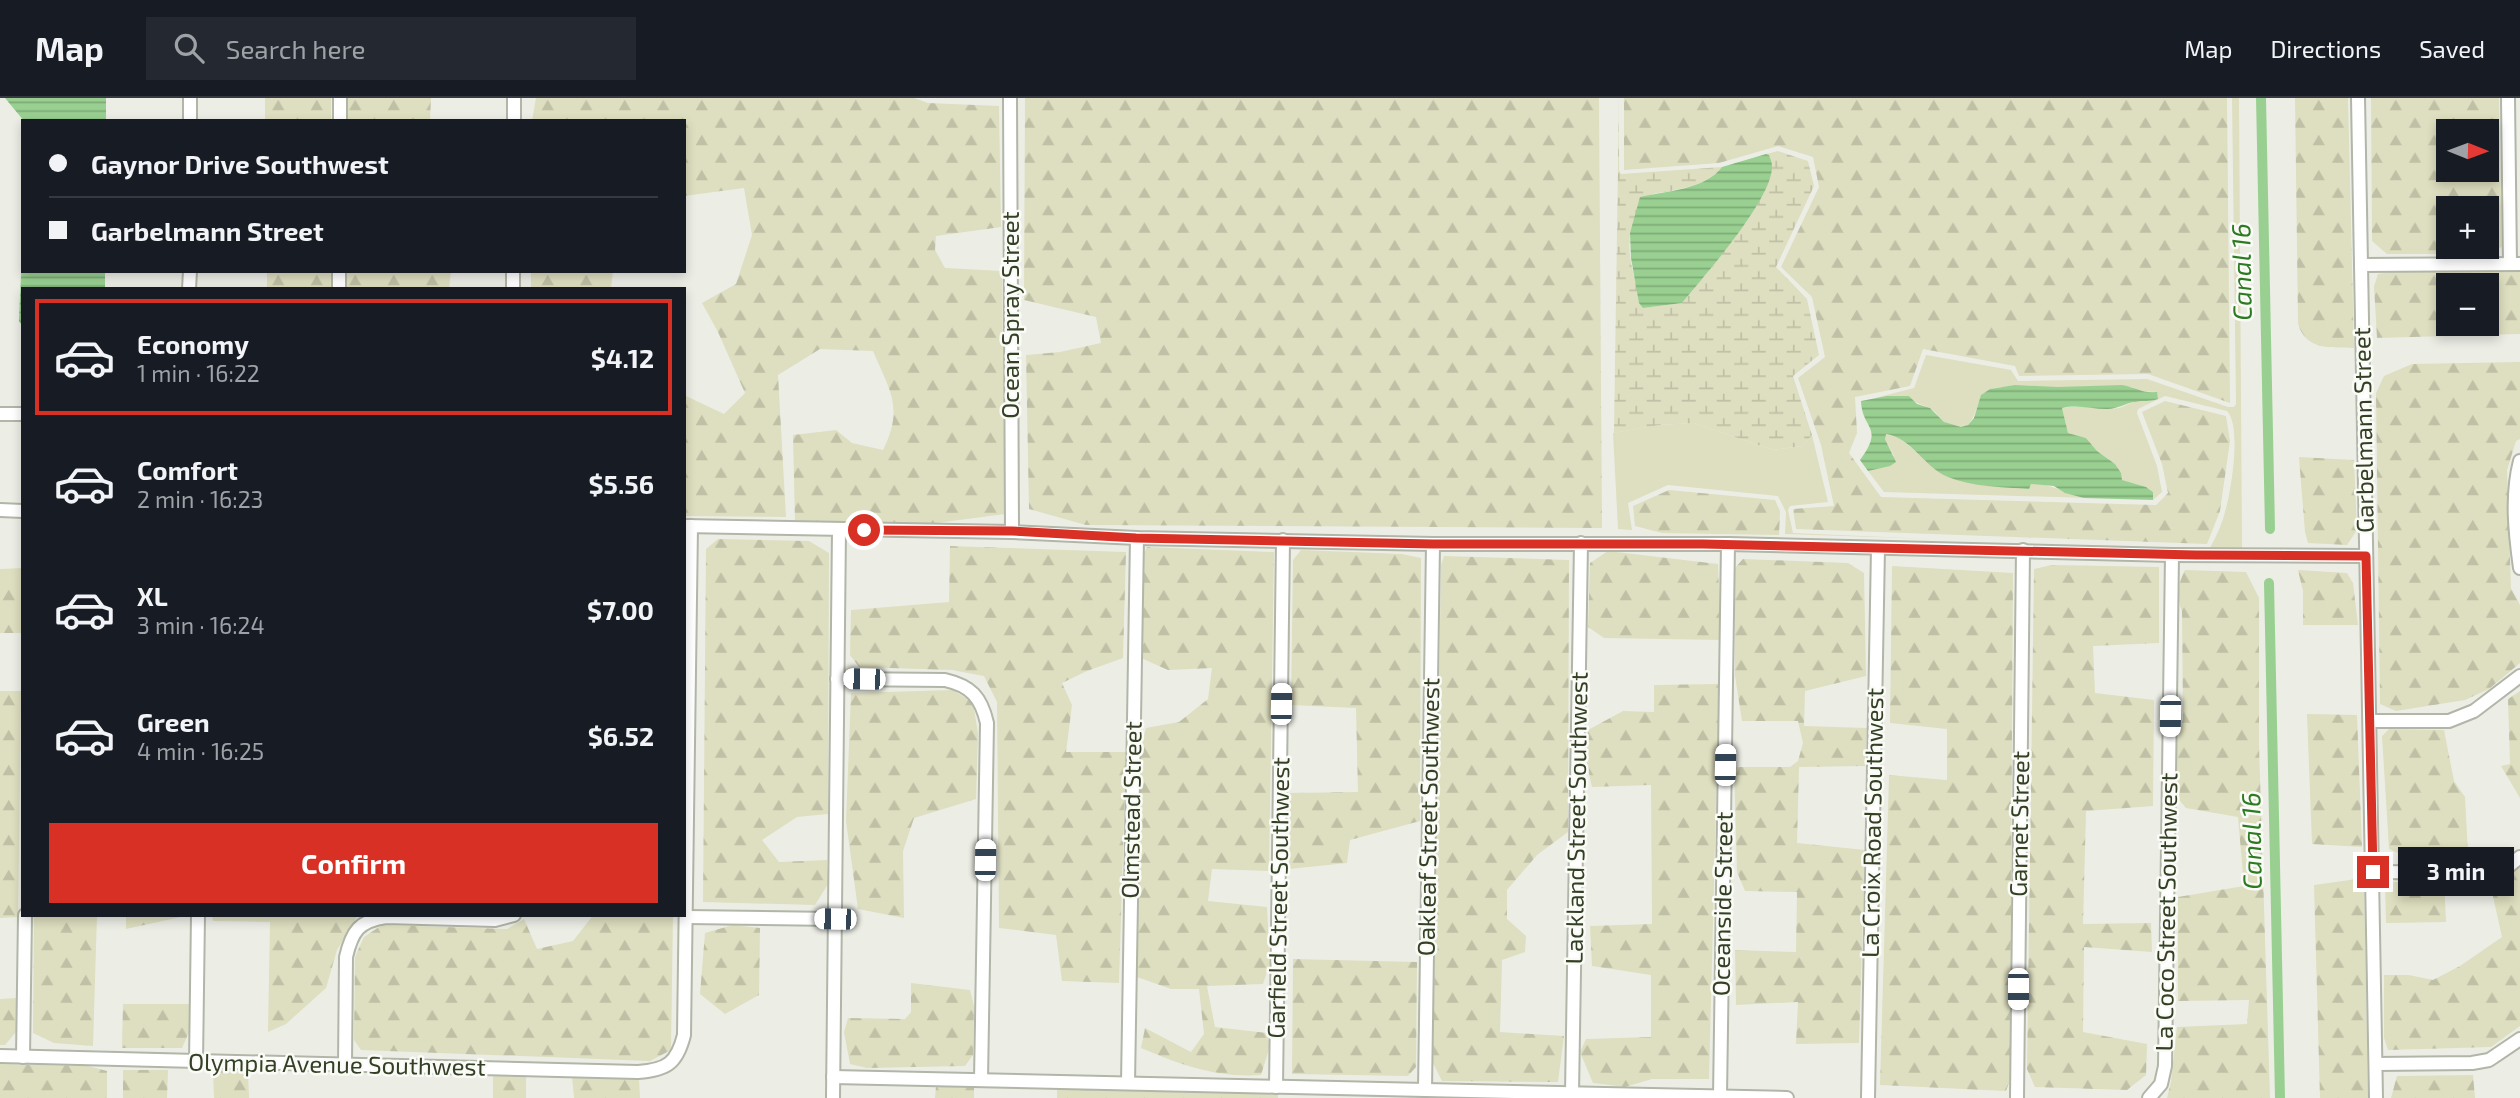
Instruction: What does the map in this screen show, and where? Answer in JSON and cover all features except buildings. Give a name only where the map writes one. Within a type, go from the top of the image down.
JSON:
[{"type":"street","points":[[190,98],[190,119]]},
{"type":"street","points":[[340,98],[340,119]]},
{"type":"street","points":[[514,98],[514,119]]},
{"type":"street","name":"Ocean Spray Street","points":[[1010,98],[1012,531]]},
{"type":"street","name":"Garbelmann Street","points":[[2358,98],[2376,1098]]},
{"type":"street","points":[[2361,265],[2515,264],[2508,98]]},
{"type":"street","points":[[0,414],[21,414]]},
{"type":"street","points":[[2520,461],[2514,485],[2520,568]]},
{"type":"street","points":[[0,510],[21,511]]},
{"type":"street","points":[[835,919],[687,917],[688,526],[1012,531],[1136,538],[1433,544],[1728,544],[2172,555],[2366,556]]},
{"type":"street","points":[[833,1098],[839,530]]},
{"type":"street","name":"Olmstead Street","points":[[1128,1083],[1136,538]]},
{"type":"street","name":"Garfield Street Southwest","points":[[1276,1087],[1283,540]]},
{"type":"street","name":"Lackland Street Southwest","points":[[1572,1093],[1581,543]]},
{"type":"street","name":"Oakleaf Street Southwest","points":[[1424,1090],[1433,544]]},
{"type":"street","name":"Oceanside Street","points":[[1720,1097],[1728,544]]},
{"type":"street","name":"La Croix Road Southwest","points":[[1868,1098],[1878,548]]},
{"type":"street","name":"Garnet Street","points":[[2017,1098],[2024,550]]},
{"type":"street","name":"La Coco Street Southwest","points":[[2149,1098],[2161,1084],[2165,1066],[2172,555]]},
{"type":"street","points":[[2371,721],[2449,722],[2474,711],[2520,676]]},
{"type":"street","points":[[837,679],[945,680],[958,683],[973,692],[983,706],[987,723],[981,1080]]},
{"type":"street","points":[[2373,872],[2490,873],[2509,866],[2520,858]]},
{"type":"street","points":[[23,1057],[25,917]]},
{"type":"street","points":[[196,1062],[198,917]]},
{"type":"street","points":[[345,1065],[346,957],[350,941],[358,928],[371,920],[386,917],[495,920],[506,917]]},
{"type":"street","name":"Olympia Avenue Southwest","points":[[0,1056],[638,1072],[656,1070],[671,1063],[680,1051],[684,1035],[687,917]]},
{"type":"street","points":[[2376,1064],[2472,1063],[2489,1060],[2520,1039]]},
{"type":"street","points":[[833,1077],[1787,1098]]},
{"type":"green space","points":[[265,98],[331,98],[331,119],[265,119]]},
{"type":"green space","points":[[347,98],[431,98],[430,119],[347,119]]},
{"type":"green space","points":[[536,98],[914,98],[928,103],[999,106],[1001,227],[936,236],[935,250],[945,268],[1002,271],[1005,514],[929,524],[795,522],[793,435],[836,430],[852,443],[883,450],[893,422],[894,411],[889,389],[873,351],[820,349],[778,375],[786,517],[686,516],[686,396],[724,414],[745,393],[702,303],[736,284],[752,235],[744,188],[686,196],[686,119],[532,119]]},
{"type":"green space","points":[[1025,98],[1599,98],[1602,528],[1086,525],[1029,509],[1026,355],[1060,352],[1101,343],[1096,317],[1024,300]]},
{"type":"green space","points":[[1619,98],[1621,174],[1722,167],[1716,174],[1700,183],[1652,194],[1634,221],[1629,242],[1630,253],[1643,308],[1682,303],[1718,260],[1757,206],[1765,190],[1769,177],[1769,155],[1766,154],[1778,151],[1808,161],[1814,186],[1776,267],[1807,299],[1819,355],[1793,376],[1812,435],[1803,446],[1773,450],[1694,423],[1659,425],[1614,433]]},
{"type":"green space","points":[[1624,98],[2227,98],[2230,403],[2148,374],[2019,376],[2015,366],[1923,349],[1910,386],[1855,397],[1857,433],[1849,453],[1881,497],[2156,505],[2168,493],[2162,464],[2142,412],[2165,401],[2226,416],[2230,441],[2220,511],[2207,544],[1796,529],[1793,509],[1834,506],[1821,445],[1798,378],[1825,357],[1812,297],[1781,267],[1819,187],[1813,157],[1778,146],[1719,163],[1624,170]]},
{"type":"green space","points":[[2232,98],[2239,98],[2242,549],[2210,548],[2224,517],[2232,475],[2234,430],[2227,411],[2165,396],[2138,409],[2137,413],[2157,466],[2162,492],[2153,500],[2153,492],[2146,487],[2121,480],[2115,464],[2097,451],[2086,438],[2068,433],[2062,408],[2119,408],[2157,399],[2157,392],[2139,391],[2132,387],[1998,387],[1984,393],[1972,419],[1962,428],[1954,428],[1944,422],[1933,410],[1909,396],[1875,398],[1914,388],[1926,355],[2011,370],[2018,381],[2147,379],[2234,407]]},
{"type":"green space","points":[[2295,98],[2348,98],[2354,348],[2328,347],[2313,343],[2306,339],[2298,323]]},
{"type":"green space","points":[[2371,98],[2499,98],[2502,247],[2499,248],[2499,196],[2436,196],[2436,254],[2387,254],[2372,241]]},
{"type":"green space","points":[[2399,271],[2520,272],[2520,334],[2499,335],[2499,273],[2436,273],[2436,336],[2448,336],[2377,338],[2374,286],[2378,274]]},
{"type":"green space","points":[[267,273],[331,273],[331,287],[267,287]]},
{"type":"green space","points":[[347,273],[451,273],[449,287],[346,287]]},
{"type":"green space","points":[[531,273],[613,273],[611,287],[531,287]]},
{"type":"green space","points":[[2520,362],[2520,439],[2516,441],[2507,470],[2511,588],[2520,605],[2520,663],[2489,689],[2465,700],[2396,711],[2380,704],[2376,393],[2384,376],[2412,364]]},
{"type":"green space","points":[[1694,423],[1773,450],[1803,446],[1812,435],[1828,502],[1790,506],[1788,510],[1793,533],[1931,539],[1785,534],[1786,512],[1778,496],[1668,485],[1628,503],[1632,530],[1618,529],[1613,433],[1659,425]]},
{"type":"green space","points":[[1885,434],[1897,436],[1946,476],[1980,484],[2017,488],[2042,484],[2088,498],[1884,492],[1868,471],[1894,456]]},
{"type":"green space","points":[[2299,457],[2354,460],[2357,530],[2347,545],[2308,543]]},
{"type":"green space","points":[[1669,490],[1775,500],[1780,511],[1779,535],[1662,533],[1635,526],[1633,506]]},
{"type":"green space","points":[[718,539],[809,541],[829,553],[828,814],[797,817],[762,840],[779,862],[827,860],[828,884],[815,905],[703,902],[706,549]]},
{"type":"green space","points":[[950,546],[1126,552],[1123,658],[1062,683],[1072,705],[1066,752],[1126,752],[1119,983],[1062,981],[1056,935],[999,928],[997,702],[984,676],[952,670],[859,667],[850,655],[851,610],[949,602]]},
{"type":"green space","points":[[1147,547],[1274,552],[1269,871],[1212,869],[1208,901],[1267,907],[1270,963],[1263,984],[1207,986],[1215,1027],[1267,1033],[1270,1046],[1261,1075],[1229,1074],[1200,1069],[1141,1048],[1145,1028],[1191,1052],[1204,1034],[1199,989],[1171,989],[1137,977],[1140,750],[1146,728],[1179,722],[1208,699],[1212,668],[1168,670],[1141,658],[1144,553]]},
{"type":"green space","points":[[1301,550],[1402,554],[1421,558],[1420,821],[1350,840],[1347,863],[1289,869],[1290,793],[1358,792],[1356,708],[1291,705],[1293,560]]},
{"type":"green space","points":[[1608,551],[1718,564],[1721,640],[1604,638],[1588,627],[1590,563]]},
{"type":"green space","points":[[1444,556],[1569,560],[1568,832],[1537,855],[1507,890],[1507,919],[1526,936],[1525,952],[1502,960],[1500,1032],[1564,1036],[1558,1082],[1442,1081],[1433,1063],[1441,565]]},
{"type":"green space","points":[[1743,559],[1848,563],[1864,573],[1866,676],[1805,691],[1804,726],[1867,728],[1865,766],[1799,767],[1797,843],[1865,850],[1859,1043],[1796,1044],[1798,1002],[1736,1005],[1735,950],[1796,952],[1797,892],[1745,891],[1737,872],[1734,767],[1790,767],[1798,761],[1803,743],[1798,721],[1742,721],[1735,676],[1735,568]]},
{"type":"green space","points":[[2052,565],[2159,567],[2159,643],[2093,646],[2095,693],[2154,700],[2153,806],[2086,811],[2083,924],[2151,923],[2152,952],[2084,947],[2083,1032],[2147,1044],[2146,1075],[2127,1090],[2035,1087],[2027,1069],[2034,569]]},
{"type":"green space","points":[[1892,566],[2013,573],[2010,1080],[2006,1091],[1880,1085],[1889,775],[1947,780],[1947,729],[1890,723]]},
{"type":"green space","points":[[21,568],[21,633],[0,633],[0,569]]},
{"type":"green space","points":[[2185,570],[2246,572],[2259,598],[2259,745],[2270,1098],[2167,1098],[2177,1027],[2247,1024],[2249,1000],[2178,1001],[2178,897],[2244,886],[2238,817],[2186,808],[2174,794],[2175,749],[2183,719],[2182,611],[2179,590]]},
{"type":"green space","points":[[2298,570],[2347,573],[2353,583],[2358,625],[2303,625],[2303,591]]},
{"type":"green space","points":[[1719,684],[1709,1079],[1652,1079],[1625,1087],[1593,1083],[1580,1052],[1586,1039],[1651,1037],[1651,975],[1592,966],[1590,926],[1652,924],[1651,785],[1592,787],[1585,755],[1588,730],[1623,711],[1654,712],[1654,685]]},
{"type":"green space","points":[[952,690],[973,702],[978,734],[976,799],[914,818],[903,851],[904,918],[858,909],[846,821],[851,693]]},
{"type":"green space","points":[[0,691],[21,691],[18,917],[0,918]]},
{"type":"green space","points":[[2520,691],[2520,798],[2501,766],[2510,764],[2508,699]]},
{"type":"green space","points":[[2307,714],[2357,715],[2362,847],[2312,844]]},
{"type":"green space","points":[[2389,729],[2444,730],[2454,781],[2465,797],[2468,854],[2402,855],[2389,849],[2382,736]]},
{"type":"green space","points":[[2520,866],[2520,1026],[2491,1047],[2388,1050],[2384,1038],[2384,975],[2409,975],[2433,980],[2460,966],[2502,937],[2490,883]]},
{"type":"green space","points":[[2364,878],[2368,1098],[2320,1098],[2314,885]]},
{"type":"green space","points":[[2385,882],[2444,882],[2446,922],[2386,923]]},
{"type":"green space","points":[[34,917],[97,917],[93,1046],[54,1043],[33,1033]]},
{"type":"green space","points":[[126,917],[181,917],[126,929]]},
{"type":"green space","points":[[212,917],[357,917],[337,950],[326,988],[286,1024],[268,1032],[270,922],[213,921]]},
{"type":"green space","points":[[673,917],[671,1050],[650,1061],[361,1050],[354,1040],[355,957],[364,937],[382,925],[507,929],[524,919],[537,949],[573,941],[591,918]]},
{"type":"green space","points":[[733,925],[760,928],[759,995],[725,1014],[700,994],[705,933]]},
{"type":"green space","points":[[1293,959],[1417,962],[1416,1067],[1408,1076],[1292,1074]]},
{"type":"green space","points":[[911,983],[970,990],[974,1006],[973,1055],[965,1066],[867,1068],[850,1064],[844,1032],[848,1018],[905,1019],[911,1012]]},
{"type":"green space","points":[[16,998],[16,1032],[5,1045],[0,1045],[0,999]]},
{"type":"green space","points":[[123,1004],[189,1004],[190,1030],[182,1048],[122,1048]]},
{"type":"green space","points":[[0,1064],[88,1066],[107,1071],[107,1098],[0,1098]]},
{"type":"green space","points":[[123,1070],[168,1070],[167,1098],[123,1098]]},
{"type":"green space","points":[[213,1070],[248,1071],[249,1098],[214,1098]]},
{"type":"green space","points":[[493,1075],[526,1077],[526,1098],[493,1098]]},
{"type":"green space","points":[[2473,1075],[2475,1098],[2391,1098],[2397,1076]]},
{"type":"green space","points":[[572,1076],[639,1079],[640,1098],[574,1098]]},
{"type":"green space","points":[[1057,1084],[1278,1093],[1278,1098],[1057,1098]]},
{"type":"green space","points":[[936,1086],[974,1088],[974,1098],[935,1098]]},
{"type":"shaded area","points":[[5,98],[106,98],[106,119],[22,119]]},
{"type":"shaded area","points":[[1769,155],[1772,165],[1761,198],[1720,256],[1682,303],[1643,308],[1639,303],[1631,258],[1630,233],[1640,197],[1695,185],[1715,175],[1722,167]]},
{"type":"shaded area","points":[[21,273],[105,273],[105,287],[21,287],[21,324],[19,321]]},
{"type":"shaded area","points":[[2015,385],[2122,385],[2157,392],[2158,399],[2111,409],[2073,406],[2062,408],[2068,433],[2086,438],[2097,451],[2115,464],[2122,480],[2146,487],[2153,492],[2153,500],[2084,498],[2065,493],[2054,486],[2031,484],[2029,489],[1967,483],[1948,477],[1932,467],[1903,441],[1886,434],[1885,439],[1896,462],[1868,471],[1860,460],[1872,434],[1861,401],[1887,396],[1909,396],[1917,404],[1930,408],[1944,422],[1961,427],[1968,425],[1974,418],[1981,395],[1990,389]]},
{"type":"waterway","name":"Canal 16","points":[[2261,98],[2270,529]]},
{"type":"waterway","name":"Canal 16","points":[[2269,583],[2280,1098]]},
{"type":"route","points":[[864,530],[1012,531],[1136,538],[1433,544],[1703,544],[2366,556],[2373,872]]}]
